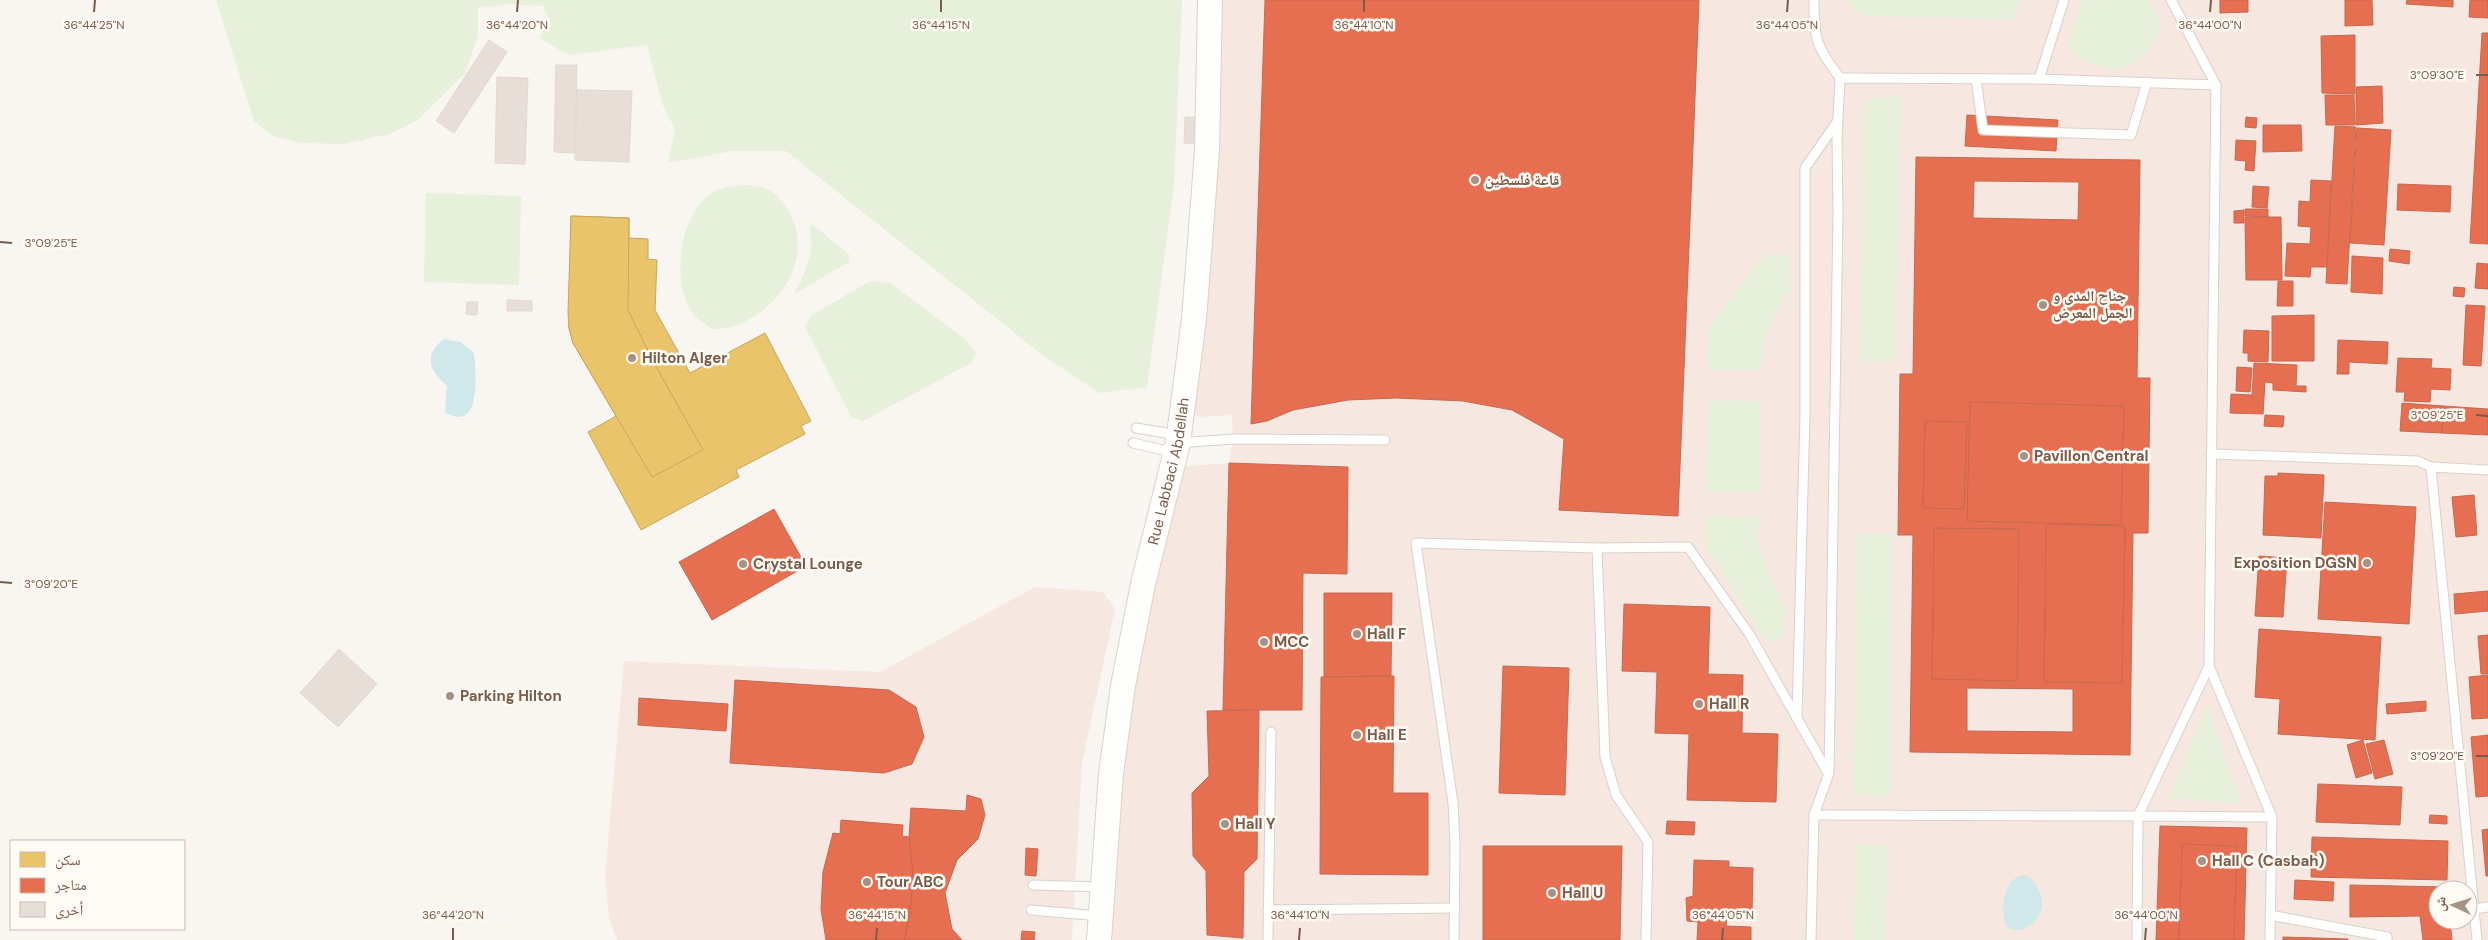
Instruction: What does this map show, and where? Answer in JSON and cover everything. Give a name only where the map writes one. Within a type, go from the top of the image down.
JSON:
[{"type":"street","name":"Rue Labbaci Abdellah","points":[[1169,442],[1185,319],[1196,208],[1200,150],[1200,0]]},
{"type":"street","name":"Rue Labbaci Abdellah","points":[[1089,940],[1095,916],[1102,775],[1114,686],[1169,442],[1194,319],[1205,208],[1210,94],[1210,0]]},
{"type":"street","name":"Rue Labbaci Abdellah","points":[[1095,916],[1099,940]]},
{"type":"lane","points":[[1811,940],[1814,815],[1829,773],[1840,78],[1818,45],[1814,30],[1814,0]]},
{"type":"lane","points":[[2039,79],[2064,0]]},
{"type":"lane","points":[[2171,0],[2216,85],[2209,666],[2272,816],[2270,940]]},
{"type":"lane","points":[[1840,78],[2039,79],[2216,85]]},
{"type":"lane","points":[[1976,79],[1983,130],[2131,135],[2147,82]]},
{"type":"lane","points":[[1797,717],[1805,414],[1805,168],[1838,121]]},
{"type":"lane","points":[[1136,428],[1169,442]]},
{"type":"lane","points":[[1133,443],[1233,439],[1385,440]]},
{"type":"lane","points":[[2211,454],[2418,461],[2431,467],[2488,470]]},
{"type":"lane","points":[[2431,467],[2471,880]]},
{"type":"lane","points":[[1454,940],[1453,803],[1416,543],[1597,548],[1688,547],[1750,635],[1829,773]]},
{"type":"lane","points":[[1597,548],[1605,757],[1616,795],[1648,842],[1646,940]]},
{"type":"lane","points":[[2137,940],[2138,816],[2209,666]]},
{"type":"lane","points":[[1268,940],[1271,732]]},
{"type":"lane","points":[[1814,815],[2272,816]]},
{"type":"lane","points":[[1033,885],[1097,887]]},
{"type":"lane","points":[[1268,910],[1454,908]]},
{"type":"lane","points":[[1031,910],[1095,916]]},
{"type":"lane","points":[[2270,915],[2387,937],[2387,940]]},
{"type":"shaded area","points":[[1216,0],[2488,0],[2488,940],[1110,940],[1116,820],[1137,660],[1175,467],[1229,463],[1233,439],[1232,415],[1197,417],[1190,404]]},
{"type":"shaded area","points":[[1035,587],[1103,592],[1115,609],[1082,763],[1072,940],[617,940],[609,918],[605,876],[624,661],[880,672]]},
{"type":"green space","points":[[216,0],[1182,0],[1174,184],[1147,387],[1100,393],[1045,357],[786,151],[732,151],[668,163],[675,129],[662,103],[647,45],[569,55],[539,38],[550,20],[543,6],[508,4],[478,8],[478,36],[465,73],[418,120],[390,134],[343,144],[301,143],[274,136],[254,121]]},
{"type":"green space","points":[[1846,0],[2021,0],[2012,19],[1861,16]]},
{"type":"green space","points":[[2082,0],[2147,0],[2161,23],[2150,48],[2132,63],[2115,71],[2080,60],[2068,44]]},
{"type":"green space","points":[[1901,96],[1896,361],[1860,361],[1865,104],[1872,98]]},
{"type":"green space","points":[[748,185],[767,189],[777,196],[786,207],[797,234],[797,254],[792,273],[782,291],[768,306],[751,318],[732,326],[712,329],[693,314],[685,298],[681,283],[680,266],[686,232],[692,216],[700,203],[711,193],[733,186]]},
{"type":"green space","points":[[426,193],[521,196],[519,285],[424,282]]},
{"type":"green space","points":[[813,225],[849,254],[849,262],[794,294],[808,262],[811,245],[809,228]]},
{"type":"green space","points":[[1784,254],[1790,259],[1791,293],[1783,296],[1762,348],[1761,370],[1708,370],[1708,329],[1760,260],[1766,255]]},
{"type":"green space","points":[[870,281],[890,283],[967,341],[976,354],[971,363],[863,421],[852,418],[805,327],[811,316]]},
{"type":"green space","points":[[1708,400],[1761,401],[1760,491],[1707,491]]},
{"type":"green space","points":[[1706,516],[1760,517],[1758,543],[1780,601],[1786,607],[1785,633],[1775,641],[1765,641],[1705,546]]},
{"type":"green space","points":[[1857,534],[1892,534],[1890,796],[1854,795]]},
{"type":"green space","points":[[2206,706],[2242,803],[2168,799]]},
{"type":"green space","points":[[1856,844],[1888,845],[1886,940],[1854,940]]},
{"type":"water","points":[[444,339],[461,342],[474,353],[476,373],[474,398],[471,408],[465,415],[457,417],[445,412],[447,386],[436,374],[431,362],[433,351]]},
{"type":"water","points":[[2021,875],[2030,878],[2036,885],[2041,896],[2042,906],[2040,914],[2034,922],[2020,930],[2006,926],[2003,905],[2004,897],[2010,884]]},
{"type":"building: سكن","name":"Hilton Alger","points":[[571,216],[629,218],[629,238],[648,239],[648,259],[657,260],[655,310],[690,373],[765,333],[811,421],[801,426],[805,434],[736,470],[739,477],[641,530],[588,432],[616,416],[573,343],[569,328]]},
{"type":"building: سكن","points":[[571,216],[629,218],[628,310],[654,363],[703,450],[652,477],[573,343],[568,313]]},
{"type":"building: متاجر","name":"قاعة فلسطين","points":[[1265,0],[1699,0],[1678,516],[1559,510],[1564,439],[1512,410],[1463,401],[1397,398],[1348,400],[1293,410],[1267,421],[1251,424]]},
{"type":"building: متاجر","points":[[2220,0],[2248,0],[2248,12],[2220,13]]},
{"type":"building: متاجر","points":[[2345,0],[2372,0],[2373,25],[2345,26]]},
{"type":"building: متاجر","points":[[2407,0],[2453,0],[2453,7],[2406,4]]},
{"type":"building: متاجر","points":[[2470,0],[2488,0],[2488,18],[2469,17]]},
{"type":"building: متاجر","points":[[2482,33],[2488,33],[2488,244],[2470,243]]},
{"type":"building: متاجر","points":[[2355,35],[2355,94],[2322,93],[2321,36]]},
{"type":"building: متاجر","points":[[2382,86],[2383,123],[2356,125],[2356,87]]},
{"type":"building: متاجر","points":[[2325,95],[2354,95],[2355,125],[2326,125]]},
{"type":"building: متاجر","points":[[1967,115],[2058,120],[2056,151],[1965,146]]},
{"type":"building: متاجر","points":[[2246,117],[2257,118],[2256,128],[2245,127]]},
{"type":"building: متاجر","points":[[2263,125],[2301,125],[2302,151],[2263,152]]},
{"type":"building: متاجر","points":[[2335,126],[2356,127],[2347,284],[2326,283]]},
{"type":"building: متاجر","points":[[2357,128],[2391,130],[2384,245],[2350,243]]},
{"type":"building: متاجر","points":[[2236,140],[2256,141],[2254,171],[2245,170],[2246,161],[2235,160]]},
{"type":"building: متاجر","name":"Pavillon Central","points":[[1916,157],[2140,160],[2137,378],[2150,378],[2148,533],[2133,533],[2130,755],[1910,752],[1913,535],[1898,535],[1900,374],[1913,374]],"holes":[[[1974,181],[2079,182],[2078,220],[1973,218]],[[1967,688],[2073,689],[2073,732],[1967,731]]]},
{"type":"building: متاجر","points":[[2311,180],[2331,181],[2327,267],[2311,267],[2310,277],[2285,276],[2287,243],[2310,244],[2311,227],[2298,226],[2299,201],[2310,202]]},
{"type":"building: متاجر","points":[[2398,184],[2451,186],[2450,212],[2397,210]]},
{"type":"building: متاجر","points":[[2253,186],[2269,187],[2267,208],[2252,207]]},
{"type":"building: متاجر","points":[[2245,209],[2268,209],[2268,217],[2245,216]]},
{"type":"building: متاجر","points":[[2244,210],[2244,223],[2234,223],[2234,211]]},
{"type":"building: متاجر","points":[[2245,217],[2281,217],[2282,280],[2246,280]]},
{"type":"building: متاجر","points":[[2390,249],[2410,251],[2409,264],[2389,261]]},
{"type":"building: متاجر","points":[[2352,256],[2383,258],[2382,294],[2351,292]]},
{"type":"building: متاجر","points":[[2477,263],[2488,264],[2488,289],[2475,288]]},
{"type":"building: متاجر","points":[[2278,281],[2293,281],[2293,306],[2277,306]]},
{"type":"building: متاجر","points":[[2454,287],[2465,288],[2464,297],[2453,296]]},
{"type":"building: متاجر","points":[[2466,305],[2485,306],[2481,366],[2463,365]]},
{"type":"building: متاجر","points":[[2314,315],[2314,361],[2272,361],[2272,316]]},
{"type":"building: متاجر","points":[[2244,330],[2269,331],[2268,362],[2248,361],[2248,353],[2243,353]]},
{"type":"building: متاجر","points":[[2338,340],[2388,342],[2387,364],[2349,362],[2349,374],[2337,374]]},
{"type":"building: متاجر","points":[[2398,358],[2432,359],[2431,368],[2451,369],[2450,390],[2431,389],[2430,402],[2404,401],[2405,392],[2396,392]]},
{"type":"building: متاجر","points":[[2254,363],[2297,365],[2296,386],[2306,386],[2306,392],[2273,390],[2273,383],[2265,382],[2263,414],[2230,413],[2231,394],[2252,395]]},
{"type":"building: متاجر","points":[[2237,367],[2252,368],[2250,392],[2236,391]]},
{"type":"building: متاجر","points":[[1970,402],[2124,406],[2121,525],[1967,521]]},
{"type":"building: متاجر","points":[[2402,403],[2443,406],[2442,433],[2400,431]]},
{"type":"building: متاجر","points":[[2443,406],[2488,409],[2488,435],[2442,433]]},
{"type":"building: متاجر","points":[[2265,415],[2284,416],[2283,427],[2264,426]]},
{"type":"building: متاجر","points":[[1925,421],[1967,422],[1964,509],[1923,508]]},
{"type":"building: متاجر","name":"MCC","points":[[1229,463],[1348,467],[1347,574],[1303,573],[1302,710],[1223,710]]},
{"type":"building: متاجر","points":[[2278,473],[2324,475],[2321,538],[2263,535],[2265,476],[2278,476]]},
{"type":"building: متاجر","points":[[2474,495],[2477,535],[2456,537],[2452,497]]},
{"type":"building: متاجر","name":"Exposition DGSN","points":[[2325,502],[2416,507],[2409,624],[2318,619]]},
{"type":"building: متاجر","name":"Crystal Lounge","points":[[774,509],[806,566],[712,620],[679,562]]},
{"type":"building: متاجر","points":[[2046,524],[2125,526],[2122,683],[2044,682]]},
{"type":"building: متاجر","points":[[1934,528],[2019,529],[2017,681],[1932,679]]},
{"type":"building: متاجر","points":[[2259,556],[2287,558],[2283,617],[2255,616]]},
{"type":"building: متاجر","points":[[2488,591],[2488,611],[2455,614],[2454,594]]},
{"type":"building: متاجر","name":"Hall F","points":[[1324,593],[1392,593],[1391,676],[1324,677]]},
{"type":"building: متاجر","name":"Hall R","points":[[1624,604],[1710,607],[1708,674],[1743,675],[1742,733],[1778,734],[1776,802],[1687,800],[1689,734],[1655,733],[1657,672],[1622,671]]},
{"type":"building: متاجر","points":[[2259,629],[2381,637],[2375,740],[2278,734],[2280,699],[2255,697]]},
{"type":"building: متاجر","points":[[2488,635],[2488,674],[2481,674],[2478,636]]},
{"type":"building: متاجر","points":[[1503,666],[1569,668],[1565,795],[1499,793]]},
{"type":"building: متاجر","points":[[2488,675],[2488,718],[2472,719],[2469,677]]},
{"type":"building: متاجر","name":"Hall E","points":[[1394,676],[1393,793],[1428,793],[1428,875],[1320,874],[1321,677]]},
{"type":"building: متاجر","points":[[735,680],[889,690],[916,707],[924,737],[912,764],[884,773],[730,763]]},
{"type":"building: متاجر","points":[[639,698],[728,704],[726,731],[638,725]]},
{"type":"building: متاجر","points":[[2426,701],[2426,711],[2387,714],[2386,704]]},
{"type":"building: متاجر","name":"Hall Y","points":[[1259,710],[1257,859],[1244,872],[1243,938],[1207,935],[1206,871],[1193,856],[1192,793],[1209,776],[1207,711]]},
{"type":"building: متاجر","points":[[2488,735],[2488,796],[2476,797],[2471,737]]},
{"type":"building: متاجر","points":[[2363,740],[2372,773],[2356,778],[2347,745]]},
{"type":"building: متاجر","points":[[2384,740],[2393,774],[2375,779],[2366,744]]},
{"type":"building: متاجر","points":[[2318,784],[2402,787],[2400,825],[2316,822]]},
{"type":"building: متاجر","points":[[967,795],[981,799],[985,815],[978,839],[957,860],[945,893],[952,929],[962,940],[904,940],[910,913],[913,876],[909,837],[911,808],[966,811]]},
{"type":"building: متاجر","points":[[2430,815],[2447,816],[2447,824],[2429,823]]},
{"type":"building: متاجر","name":"Tour ABC","points":[[841,820],[903,825],[902,836],[909,837],[913,876],[910,913],[904,940],[826,940],[821,909],[823,872],[833,833],[840,834]]},
{"type":"building: متاجر","points":[[1667,821],[1695,822],[1694,835],[1666,834]]},
{"type":"building: متاجر","name":"Hall C (Casbah)","points":[[2160,826],[2247,828],[2244,940],[2156,940]]},
{"type":"building: متاجر","points":[[2488,829],[2488,876],[2486,876],[2482,830]]},
{"type":"building: متاجر","points":[[2312,837],[2448,841],[2447,880],[2311,877]]},
{"type":"building: متاجر","points":[[2182,844],[2237,846],[2234,940],[2179,940]]},
{"type":"building: متاجر","name":"Hall U","points":[[1483,846],[1622,846],[1620,940],[1483,940]]},
{"type":"building: متاجر","points":[[1026,848],[1038,849],[1036,876],[1025,875]]},
{"type":"building: متاجر","points":[[1694,860],[1729,861],[1729,867],[1753,868],[1752,915],[1727,915],[1726,926],[1751,927],[1751,940],[1697,940],[1698,922],[1687,921],[1686,898],[1693,896]]},
{"type":"building: متاجر","points":[[2295,880],[2334,882],[2333,901],[2294,899]]},
{"type":"building: متاجر","points":[[2350,885],[2428,887],[2428,930],[2451,930],[2452,940],[2423,940],[2420,916],[2350,917]]},
{"type":"building: متاجر","points":[[1022,931],[1035,932],[1034,940],[1021,940]]},
{"type":"building: متاجر","points":[[2283,937],[2348,939],[2348,940],[2283,940]]},
{"type":"building: أخرى","points":[[489,40],[507,52],[454,133],[436,121]]},
{"type":"building: أخرى","points":[[556,65],[577,65],[575,153],[554,152]]},
{"type":"building: أخرى","points":[[497,77],[528,78],[525,164],[495,163]]},
{"type":"building: أخرى","points":[[577,90],[632,91],[629,162],[575,160]]},
{"type":"building: أخرى","points":[[1185,117],[1212,118],[1210,144],[1184,143]]},
{"type":"building: أخرى","points":[[507,300],[532,301],[532,311],[507,311]]},
{"type":"building: أخرى","points":[[467,302],[478,302],[477,315],[466,314]]},
{"type":"building: أخرى","points":[[339,649],[377,684],[338,727],[300,693]]},
{"type":"place","name":"قاعة فلسطين","points":[[1475,180]]},
{"type":"place","name":"جناح المدى و الجمل المعرض","points":[[2043,305]]},
{"type":"place","name":"Hilton Alger","points":[[632,358]]},
{"type":"place","name":"Pavillon Central","points":[[2024,456]]},
{"type":"place","name":"Exposition DGSN","points":[[2367,563]]},
{"type":"place","name":"Crystal Lounge","points":[[743,564]]},
{"type":"place","name":"Hall F","points":[[1357,634]]},
{"type":"place","name":"MCC","points":[[1264,642]]},
{"type":"place","name":"Parking Hilton","points":[[450,696]]},
{"type":"place","name":"Hall R","points":[[1699,704]]},
{"type":"place","name":"Hall E","points":[[1357,735]]},
{"type":"place","name":"Hall Y","points":[[1225,824]]},
{"type":"place","name":"Hall C (Casbah)","points":[[2202,861]]},
{"type":"place","name":"Tour ABC","points":[[867,882]]},
{"type":"place","name":"Hall U","points":[[1552,893]]}]
